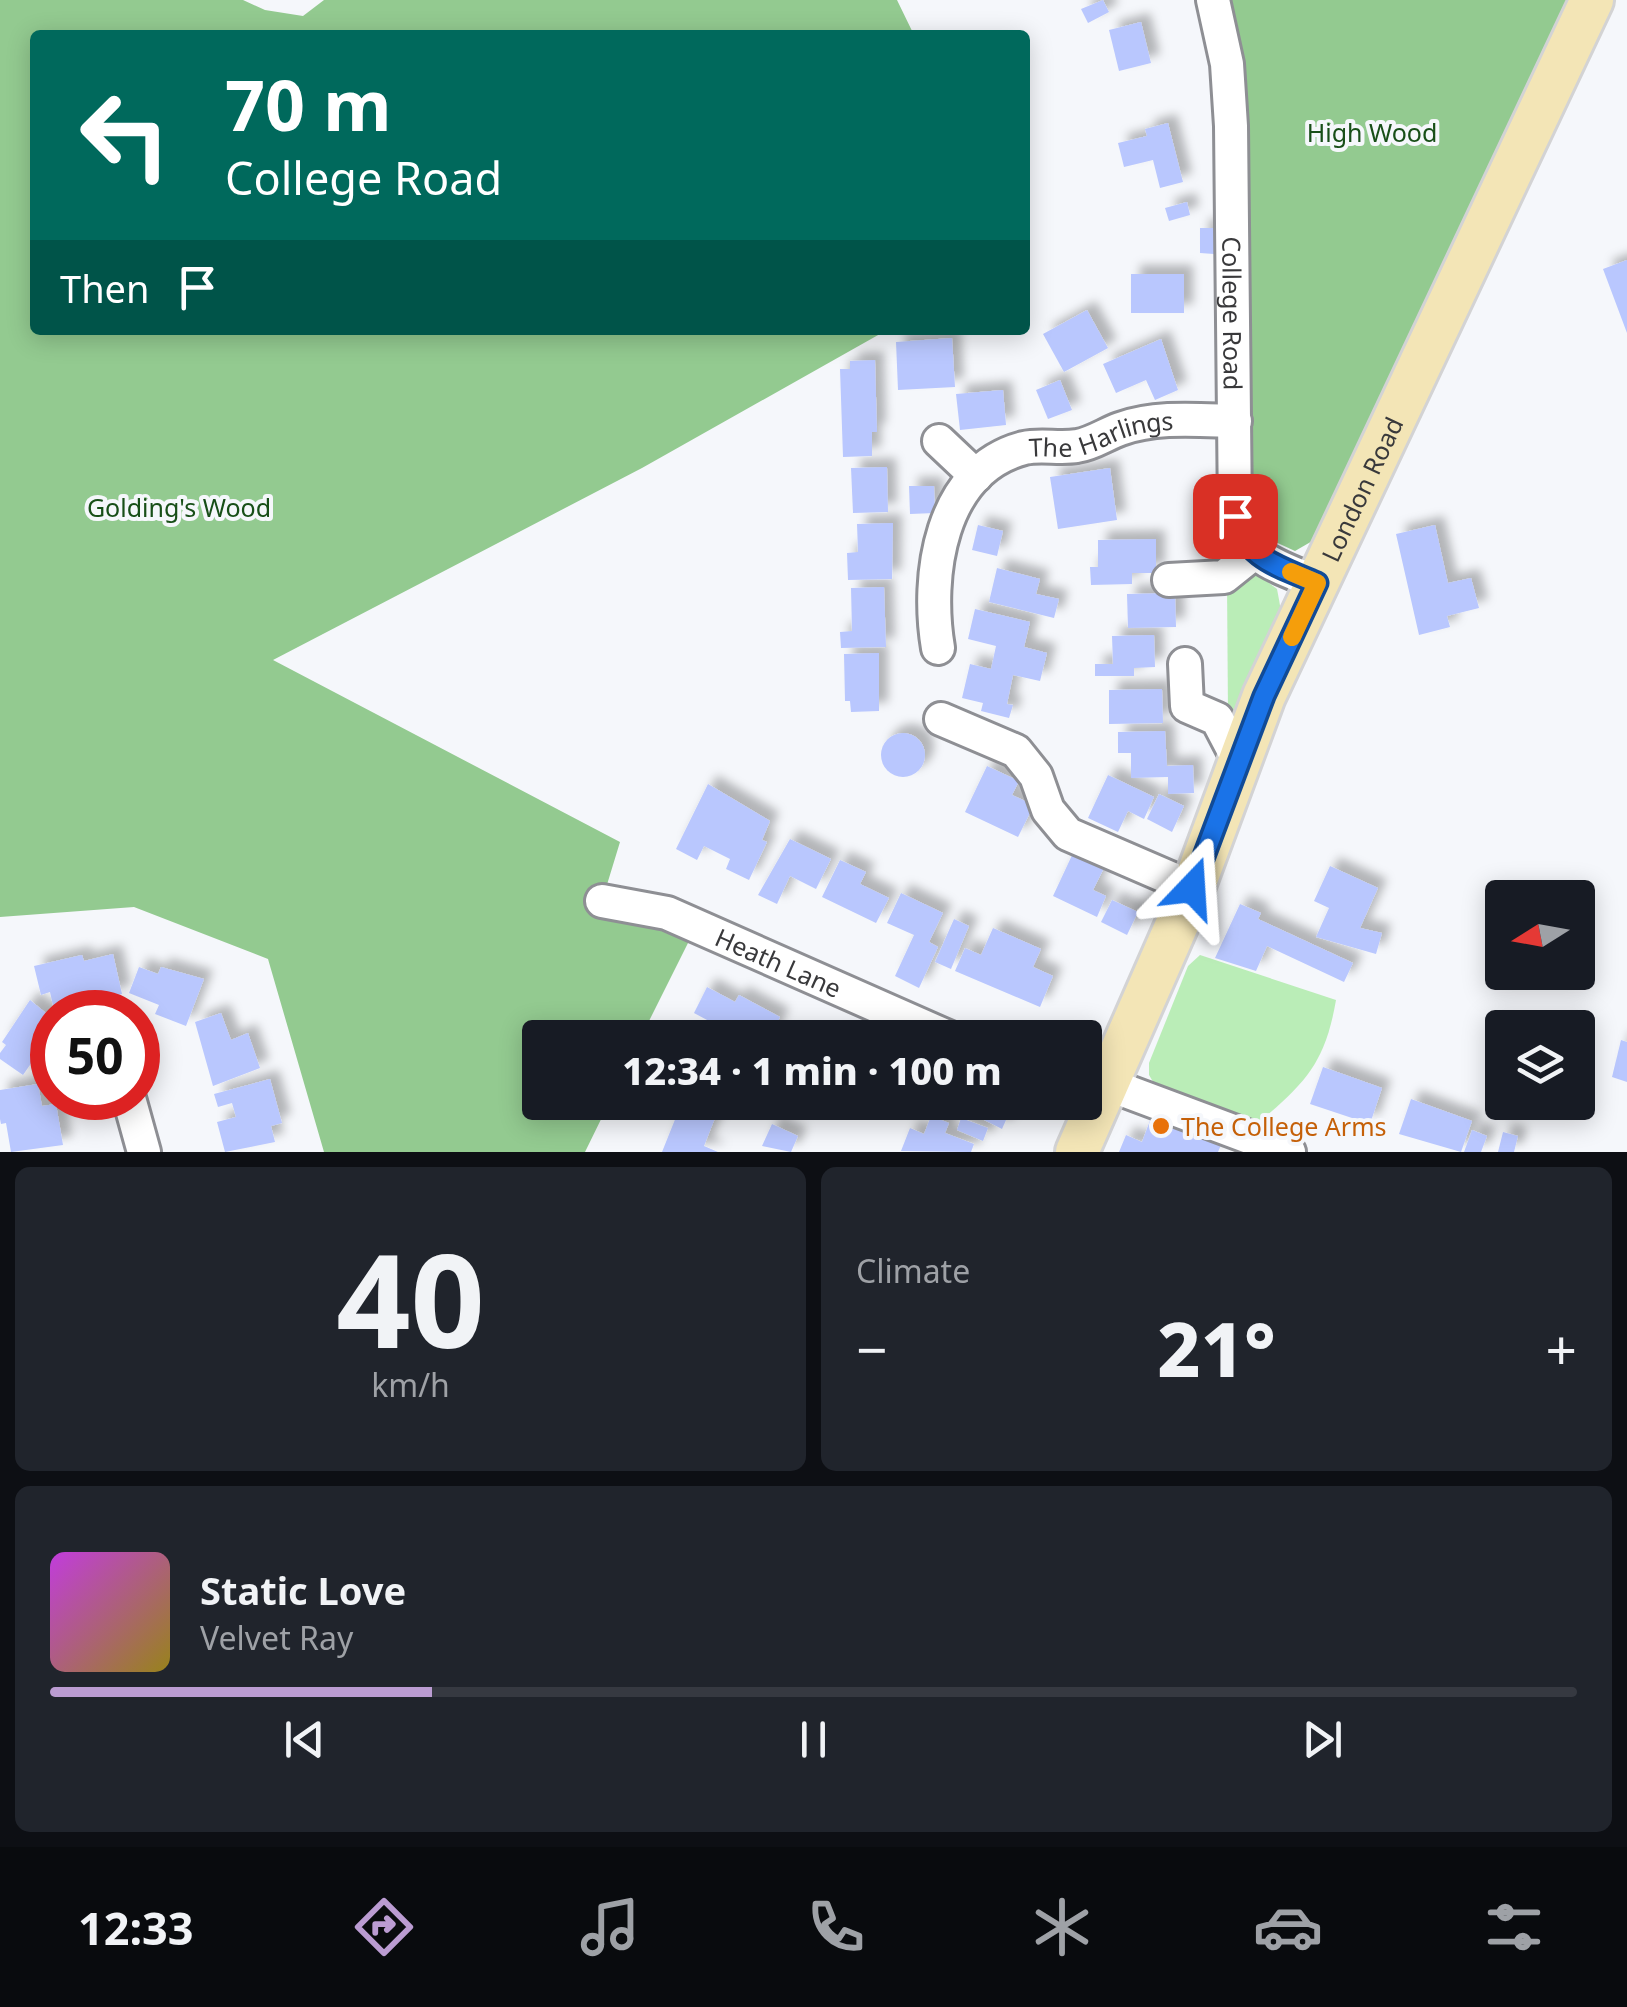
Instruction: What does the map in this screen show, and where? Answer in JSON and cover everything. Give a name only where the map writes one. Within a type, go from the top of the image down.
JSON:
[{"type":"main road","name":"London Road","points":[[1102,1083],[1192,888],[1239,761],[1317,583],[1592,0]]},
{"type":"main road","name":"London Road","points":[[1077,1152],[1088,1120]]},
{"type":"street","name":"College Road","points":[[1214,0],[1227,64],[1231,126],[1235,516],[1241,539],[1254,553]]},
{"type":"street","name":"The Harlings","points":[[938,648],[931,607],[941,539],[953,508],[976,476],[1024,448],[1080,446],[1144,424],[1183,419],[1234,421]]},
{"type":"street","points":[[939,441],[976,476]]},
{"type":"street","points":[[1170,580],[1224,576],[1254,553],[1317,583]]},
{"type":"street","points":[[1185,664],[1187,706],[1218,718],[1239,761]]},
{"type":"street","points":[[941,719],[1016,750],[1036,776],[1048,810],[1068,834],[1192,888]]},
{"type":"street","name":"Heath Lane","points":[[602,901],[668,913],[909,1020]]},
{"type":"street","points":[[1102,1096],[1289,1152]]},
{"type":"street","points":[[135,1120],[144,1152]]},
{"type":"green space","name":"Golding's Wood","points":[[0,0],[243,0],[265,10],[303,16],[324,0],[897,0],[912,30],[30,30],[30,335],[878,335],[642,468],[273,660],[620,842],[602,901],[691,937],[650,1020],[522,1020],[522,1120],[601,1120],[585,1152],[324,1152],[268,959],[134,907],[0,917]]},
{"type":"green space","name":"High Wood","points":[[1210,0],[1580,0],[1321,536],[1295,551],[1241,526]]},
{"type":"green space","points":[[1252,570],[1277,589],[1282,616],[1239,713],[1228,715],[1227,583]]},
{"type":"green space","points":[[1200,955],[1336,1000],[1319,1057],[1300,1084],[1257,1124],[1155,1085],[1149,1075],[1149,1063],[1188,966]]},
{"type":"building","points":[[1103,0],[1109,12],[1088,23],[1081,9]]},
{"type":"building","points":[[1141,22],[1151,63],[1119,71],[1109,30]]},
{"type":"building","points":[[1168,123],[1183,182],[1160,188],[1153,160],[1124,167],[1118,143],[1147,136],[1145,129]]},
{"type":"building","points":[[1187,202],[1190,215],[1169,221],[1165,208]]},
{"type":"building","points":[[1200,228],[1214,228],[1214,254],[1200,253]]},
{"type":"building","points":[[1627,260],[1627,333],[1603,269]]},
{"type":"building","points":[[1131,274],[1184,274],[1184,313],[1131,313]]},
{"type":"building","points":[[1087,310],[1108,348],[1064,372],[1043,334]]},
{"type":"building","points":[[952,338],[955,387],[898,390],[896,342]]},
{"type":"building","points":[[1161,339],[1178,390],[1155,400],[1146,380],[1116,393],[1103,364]]},
{"type":"building","points":[[875,360],[877,432],[872,432],[872,456],[843,457],[840,369],[850,369],[850,361]]},
{"type":"building","points":[[1060,380],[1072,410],[1048,419],[1036,390]]},
{"type":"building","points":[[1003,390],[1006,425],[960,430],[956,394]]},
{"type":"building","points":[[887,467],[888,512],[853,513],[851,468]]},
{"type":"building","points":[[1110,468],[1117,520],[1058,529],[1050,477]]},
{"type":"building","points":[[909,486],[934,486],[935,513],[910,514]]},
{"type":"building","points":[[893,523],[892,579],[848,580],[847,553],[858,552],[857,524]]},
{"type":"building","points":[[978,525],[1003,531],[997,556],[972,550]]},
{"type":"building","points":[[1435,525],[1448,583],[1471,578],[1479,608],[1447,616],[1450,627],[1419,635],[1396,534]]},
{"type":"building","points":[[1156,539],[1156,573],[1132,573],[1132,584],[1091,585],[1090,567],[1098,567],[1098,540]]},
{"type":"building","points":[[997,568],[1040,579],[1036,594],[1059,599],[1054,618],[989,602]]},
{"type":"building","points":[[884,587],[886,647],[841,648],[840,632],[852,631],[851,588]]},
{"type":"building","points":[[1175,593],[1176,627],[1128,628],[1127,594]]},
{"type":"building","points":[[975,609],[1030,622],[1024,647],[1047,653],[1040,681],[1013,675],[1007,704],[1013,705],[1009,718],[981,711],[983,703],[962,698],[970,664],[991,669],[996,646],[968,639]]},
{"type":"building","points":[[1154,635],[1155,667],[1134,668],[1134,676],[1095,676],[1095,664],[1113,664],[1112,636]]},
{"type":"building","points":[[879,653],[879,711],[851,712],[850,701],[845,701],[844,654]]},
{"type":"building","points":[[1162,689],[1163,723],[1109,724],[1109,690]]},
{"type":"building","points":[[1165,731],[1167,766],[1193,765],[1194,793],[1168,794],[1168,777],[1131,778],[1131,753],[1118,753],[1118,732]]},
{"type":"building","points":[[903,733],[918,740],[925,755],[918,770],[903,777],[888,770],[881,755],[888,740]]},
{"type":"building","points":[[987,766],[1019,781],[1012,795],[1034,805],[1018,837],[965,812]]},
{"type":"building","points":[[1108,775],[1154,797],[1144,819],[1128,811],[1118,832],[1088,818]]},
{"type":"building","points":[[708,784],[770,821],[762,840],[767,842],[749,880],[726,869],[730,859],[704,846],[697,860],[676,849]]},
{"type":"building","points":[[1159,794],[1184,806],[1172,832],[1147,819]]},
{"type":"building","points":[[790,839],[831,859],[816,889],[790,876],[777,904],[758,895]]},
{"type":"building","points":[[1074,851],[1105,866],[1093,890],[1106,896],[1097,917],[1053,896]]},
{"type":"building","points":[[840,860],[866,872],[860,884],[889,898],[876,923],[822,897]]},
{"type":"building","points":[[1330,866],[1378,888],[1360,928],[1382,933],[1376,954],[1316,937],[1329,908],[1314,901]]},
{"type":"building","points":[[901,893],[943,913],[929,942],[938,947],[919,988],[895,976],[914,935],[887,923]]},
{"type":"building","points":[[1112,900],[1138,912],[1127,935],[1101,922]]},
{"type":"building","points":[[1240,904],[1261,913],[1258,919],[1353,963],[1344,982],[1267,946],[1256,971],[1215,958]]},
{"type":"building","points":[[954,919],[969,926],[951,969],[935,962]]},
{"type":"building","points":[[993,928],[1041,949],[1033,967],[1053,976],[1040,1007],[955,971],[965,948],[981,955]]},
{"type":"building","points":[[113,954],[121,990],[40,990],[34,966],[82,955],[84,961]]},
{"type":"building","points":[[139,967],[158,974],[161,967],[204,979],[186,1026],[160,1016],[160,990],[130,990]]},
{"type":"building","points":[[707,987],[735,1002],[739,995],[780,1017],[707,1020],[694,1013]]},
{"type":"building","points":[[30,1000],[30,1065],[23,1075],[0,1059],[6,1045],[2,1042]]},
{"type":"building","points":[[221,1013],[231,1040],[248,1033],[260,1068],[213,1086],[195,1022]]},
{"type":"building","points":[[1621,1040],[1627,1042],[1627,1082],[1612,1077]]},
{"type":"building","points":[[1323,1067],[1382,1088],[1370,1124],[1310,1104]]},
{"type":"building","points":[[270,1079],[282,1123],[271,1126],[275,1142],[225,1152],[217,1122],[236,1117],[232,1103],[218,1107],[214,1094]]},
{"type":"building","points":[[30,1085],[30,1120],[59,1120],[63,1145],[11,1152],[6,1123],[1,1124],[0,1119],[0,1090]]},
{"type":"building","points":[[1411,1099],[1472,1121],[1461,1152],[1399,1134]]},
{"type":"building","name":"The College Arms","points":[[1151,1118],[1221,1145],[1218,1152],[1119,1152],[1126,1135],[1142,1142]]},
{"type":"building","points":[[675,1120],[714,1120],[704,1146],[718,1152],[662,1152]]},
{"type":"building","points":[[929,1120],[941,1120],[949,1123],[945,1133],[974,1144],[971,1152],[901,1151],[910,1128],[924,1134]]},
{"type":"building","points":[[960,1120],[988,1128],[983,1141],[957,1130]]},
{"type":"building","points":[[984,1120],[1006,1120],[1002,1129]]},
{"type":"building","points":[[772,1124],[798,1136],[791,1152],[762,1146]]},
{"type":"building","points":[[1472,1130],[1487,1136],[1481,1152],[1464,1152]]},
{"type":"building","points":[[1503,1132],[1518,1136],[1514,1152],[1498,1152]]},
{"type":"slow traffic","points":[[1291,572],[1317,583],[1292,637]]},
{"type":"place","name":"The College Arms","points":[[1161,1126]]},
{"type":"route","points":[[1192,888],[1264,696],[1317,583],[1259,558],[1241,539],[1235,516]]}]
